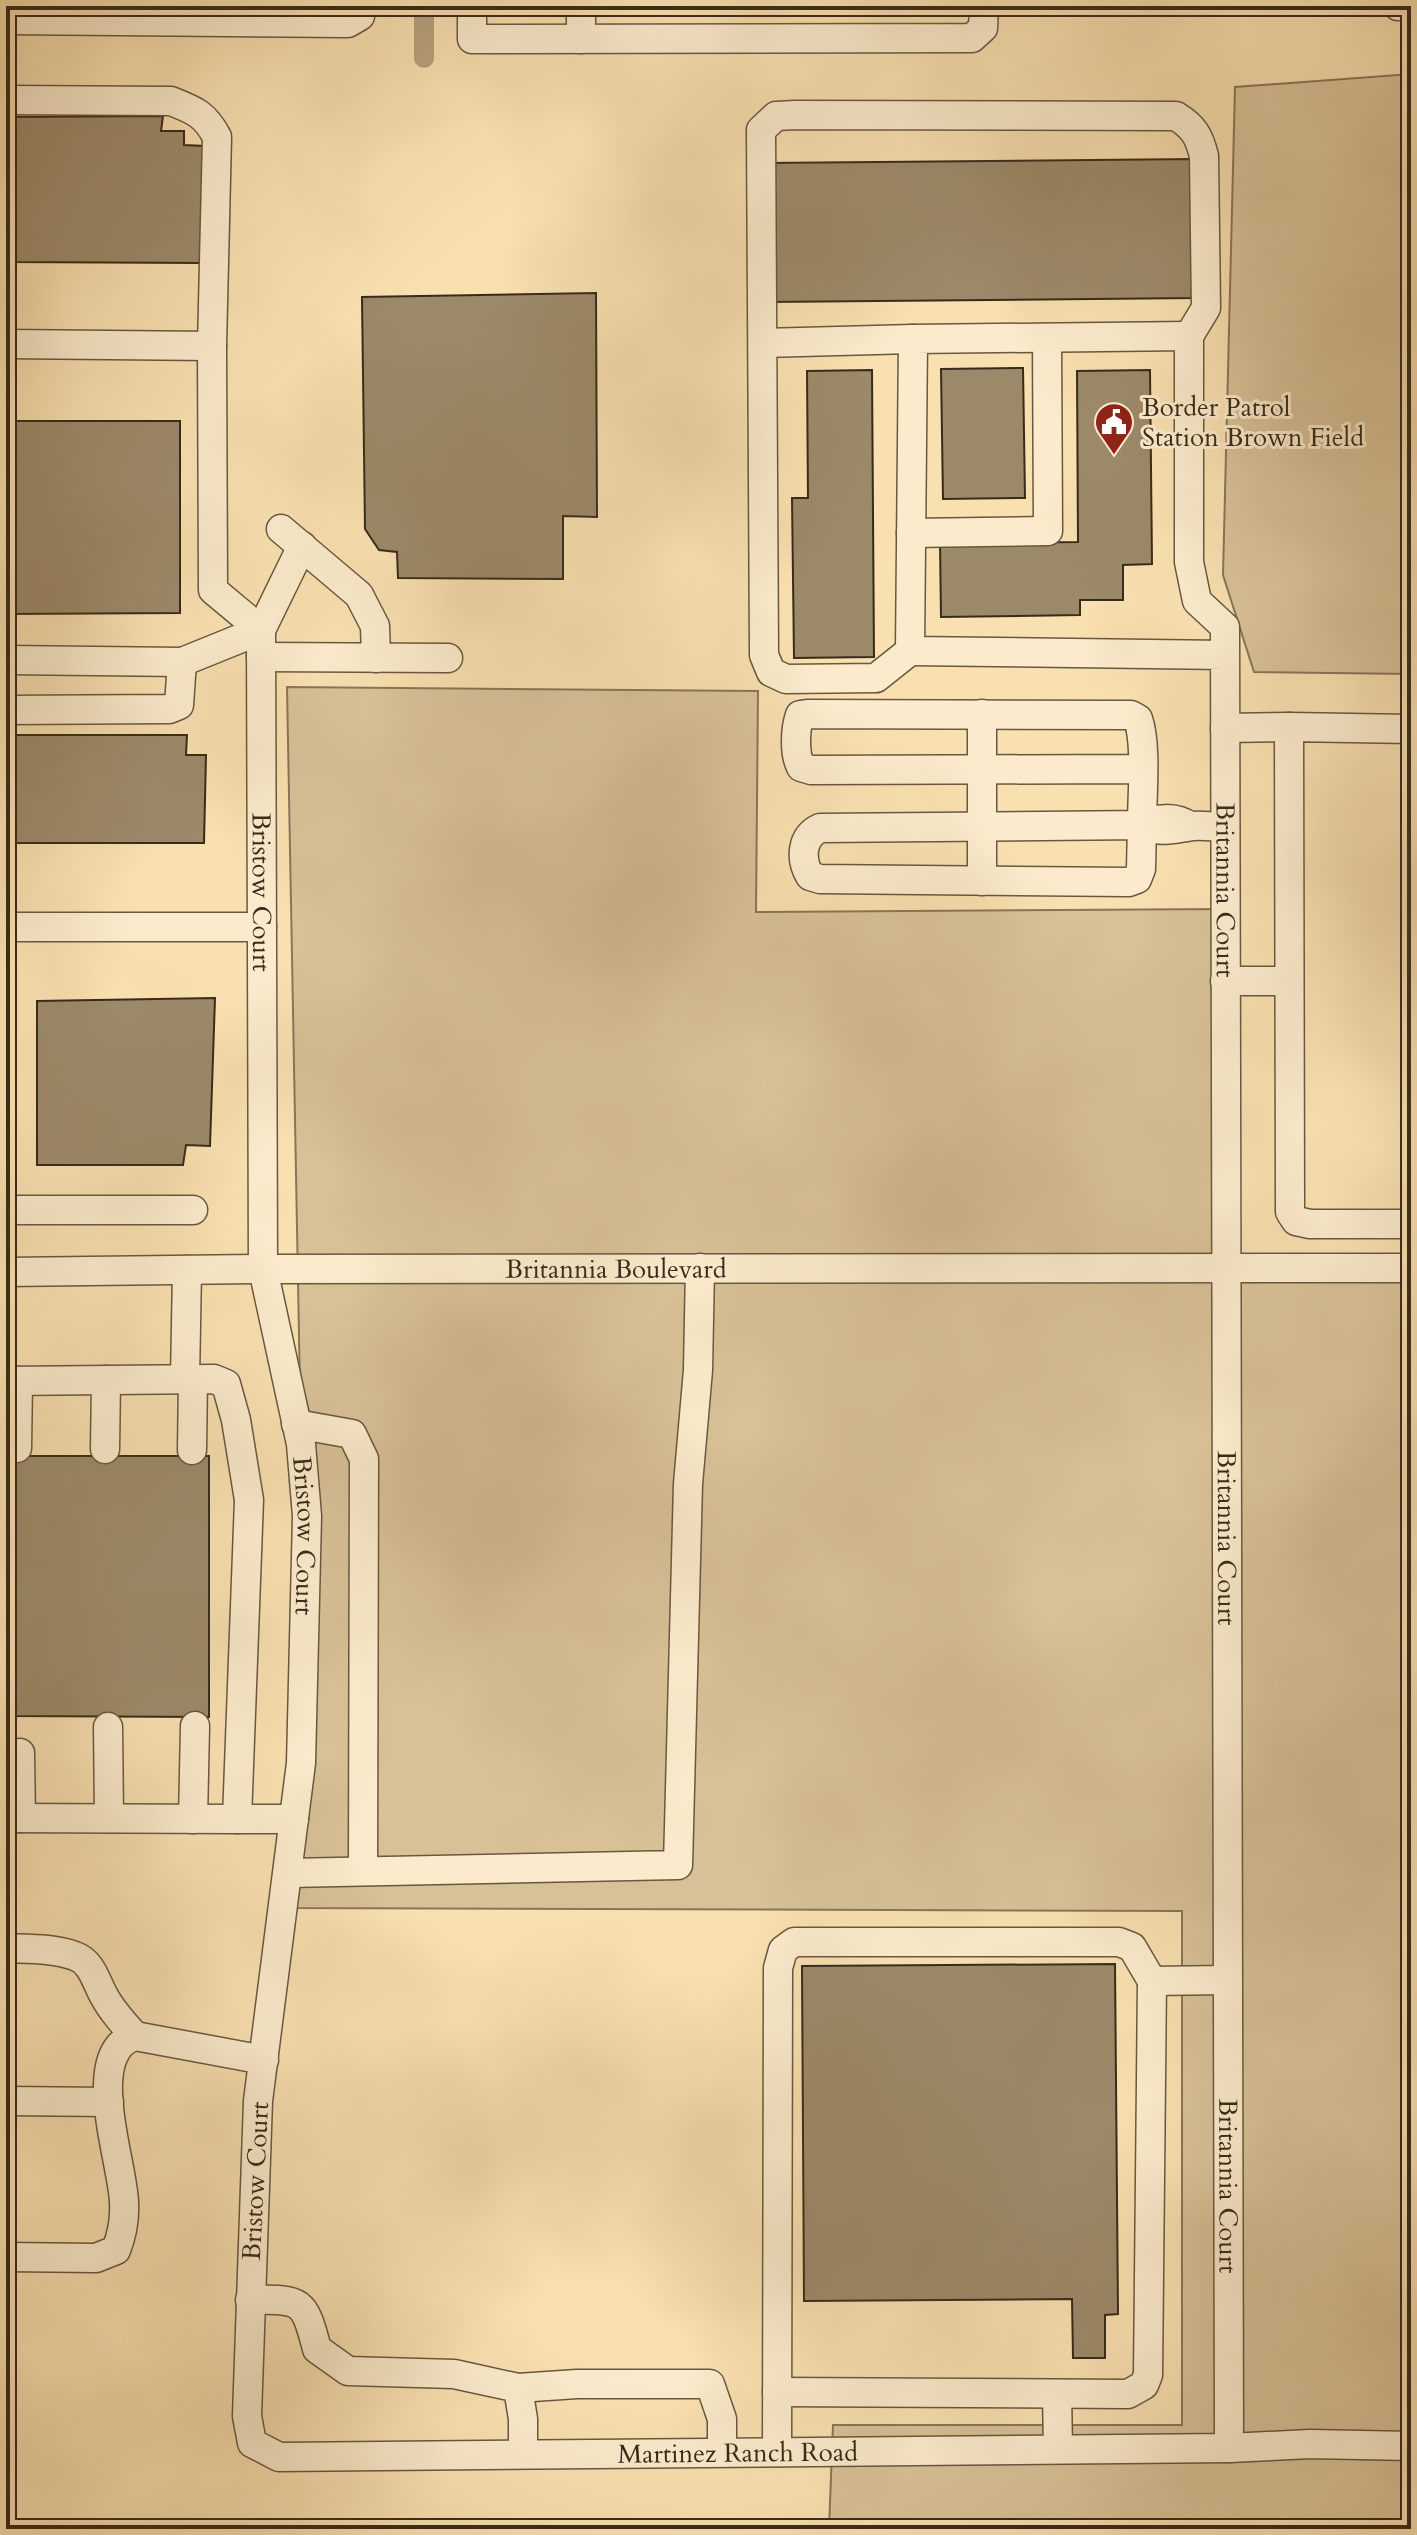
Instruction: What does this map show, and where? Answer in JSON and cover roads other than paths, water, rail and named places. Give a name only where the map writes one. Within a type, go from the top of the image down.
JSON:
[{"type":"street","points":[[6,20],[143,14],[348,23],[360,16],[362,6]]},
{"type":"street","points":[[472,6],[472,39],[972,38],[983,28],[984,6]]},
{"type":"street","points":[[581,6],[581,39]]},
{"type":"street","points":[[1398,6],[1411,6]]},
{"type":"street","points":[[6,100],[171,101],[190,108],[207,120],[217,137],[212,346],[213,590],[261,643]]},
{"type":"street","points":[[776,116],[1176,116],[1190,125],[1199,137],[1204,156],[1206,308],[1189,336],[1189,562],[1197,601],[1225,641],[910,651],[876,678],[786,679],[771,672],[764,655],[761,130],[776,116]]},
{"type":"street","points":[[763,343],[1189,336]]},
{"type":"street","points":[[911,533],[1048,531],[1047,338]]},
{"type":"street","points":[[910,651],[913,339]]},
{"type":"street","points":[[6,344],[212,346]]},
{"type":"street","points":[[261,643],[292,537],[359,595],[375,626],[376,658]]},
{"type":"street","name":"Britannia Court","points":[[1225,641],[1229,2448]]},
{"type":"street","points":[[6,660],[182,662],[261,643],[376,658],[448,658]]},
{"type":"street","name":"Bristow Court","points":[[252,2443],[247,2416],[255,2147],[301,1763],[307,1516],[296,1424],[263,1269],[261,643]]},
{"type":"street","points":[[6,710],[169,709],[179,705],[182,662]]},
{"type":"street","points":[[982,714],[982,881]]},
{"type":"street","points":[[1142,769],[811,770],[801,767],[797,760],[797,723],[800,715],[1131,715],[1138,719],[1141,727],[1142,769],[1142,825],[1141,869],[1137,879],[1129,882],[820,879],[810,876],[805,869],[805,840],[809,833],[820,828],[1142,825],[1153,820],[1182,821],[1189,826],[1225,827]]},
{"type":"street","points":[[1289,727],[1290,1212],[1296,1221],[1310,1224],[1411,1224]]},
{"type":"street","points":[[1225,728],[1411,729]]},
{"type":"street","points":[[6,927],[262,927]]},
{"type":"street","points":[[1225,981],[1289,981]]},
{"type":"street","points":[[6,1210],[193,1210]]},
{"type":"street","points":[[288,1873],[678,1865],[688,1484],[698,1370],[700,1268]]},
{"type":"street","name":"Britannia Boulevard","points":[[6,1272],[1411,1268]]},
{"type":"street","points":[[187,1270],[192,1450]]},
{"type":"street","points":[[17,1448],[12,1381],[214,1379],[226,1384],[236,1420],[249,1500],[237,1819]]},
{"type":"street","points":[[105,1449],[106,1380]]},
{"type":"street","points":[[296,1424],[352,1434],[364,1459],[363,1871]]},
{"type":"street","points":[[193,1819],[195,1726]]},
{"type":"street","points":[[108,1727],[109,1818]]},
{"type":"street","points":[[20,1753],[14,1818],[294,1819]]},
{"type":"street","points":[[777,2392],[1128,2394],[1144,2385],[1148,2375],[1152,1981],[1132,1947],[1119,1942],[794,1942],[783,1950],[778,1968],[777,2392],[777,2452]]},
{"type":"street","points":[[6,1948],[40,1949],[75,1956],[84,1961],[103,1995],[135,2036]]},
{"type":"street","points":[[1152,1981],[1227,1980]]},
{"type":"street","points":[[6,2257],[96,2258],[116,2250],[122,2234],[124,2201],[107,2071],[119,2045],[135,2036],[264,2060]]},
{"type":"street","points":[[6,2101],[109,2102]]},
{"type":"street","points":[[250,2300],[289,2299],[308,2313],[317,2349],[348,2371],[454,2374],[518,2388],[577,2384],[710,2384],[722,2419],[722,2452]]},
{"type":"street","points":[[518,2388],[523,2419],[523,2454]]},
{"type":"street","points":[[1057,2394],[1058,2449]]},
{"type":"street","name":"Martinez Ranch Road","points":[[252,2443],[279,2457],[1229,2448],[1310,2444],[1411,2446]]},
{"type":"waterway","points":[[424,6],[424,58]]},
{"type":"place","name":"Border Patrol Station Brown Field","points":[[1114,456]]}]
